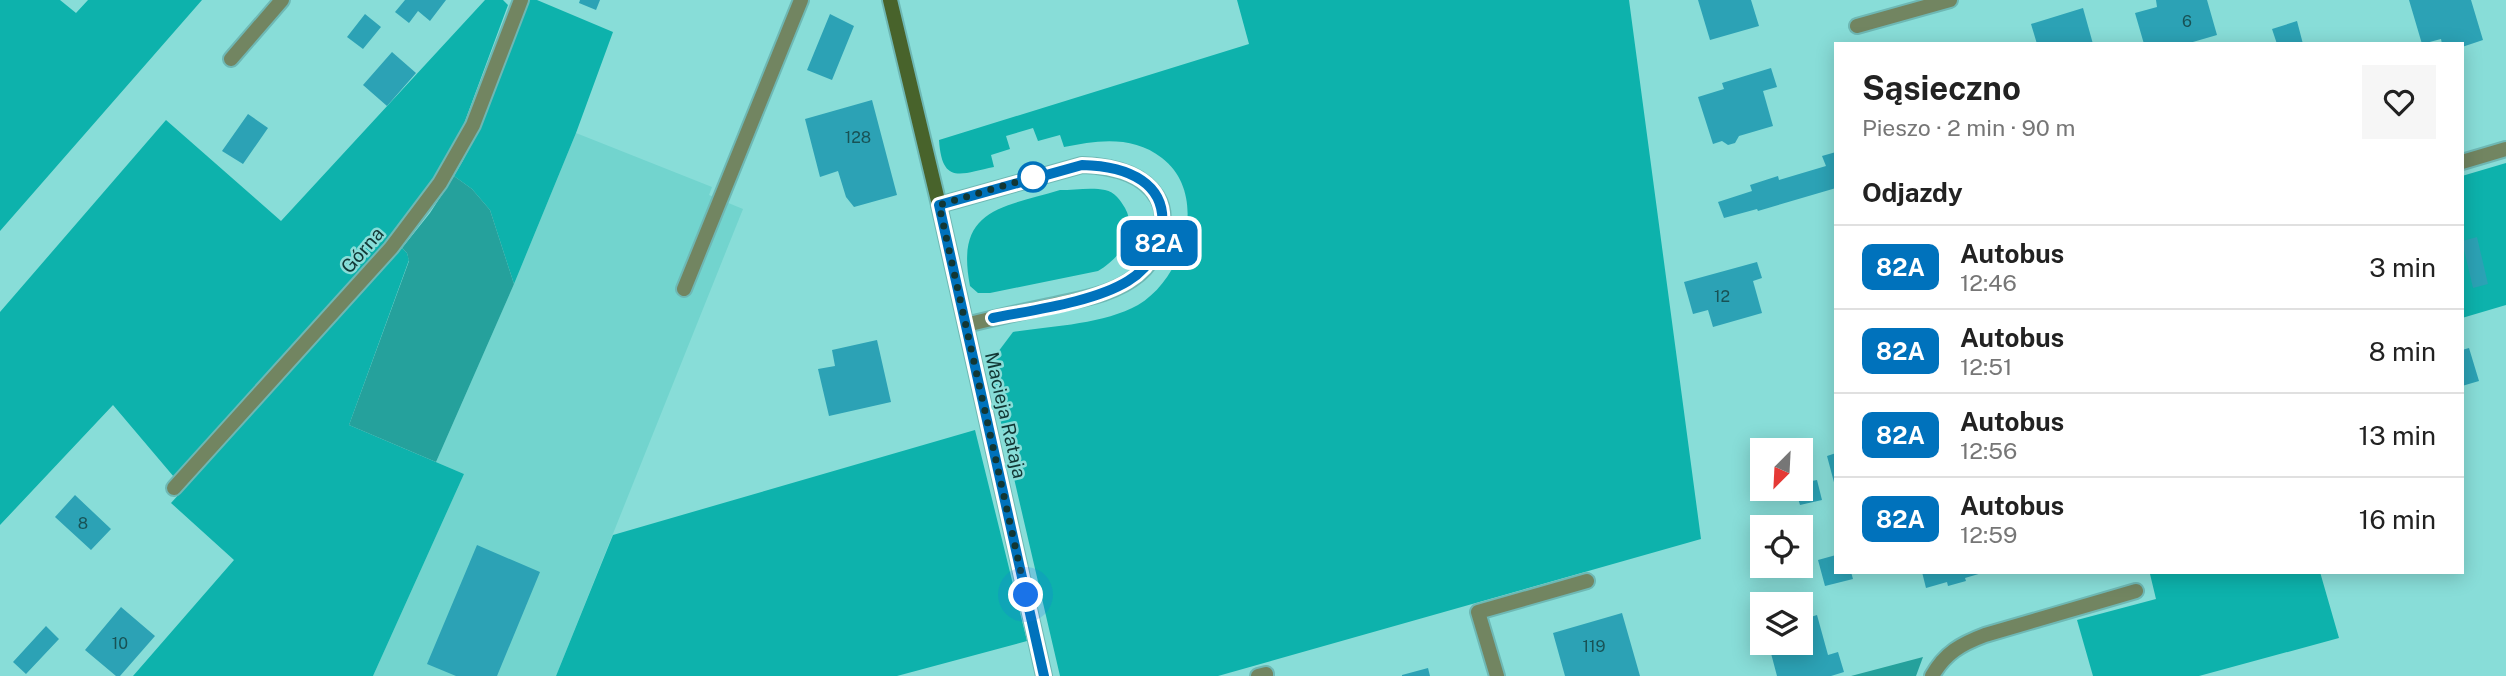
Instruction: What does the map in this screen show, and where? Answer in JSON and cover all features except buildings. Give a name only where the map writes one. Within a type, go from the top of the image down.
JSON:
[{"type":"street","points":[[231,59],[282,0]]},
{"type":"street","name":"Górna","points":[[174,488],[391,248],[440,183],[466,140],[521,0]]},
{"type":"street","points":[[684,289],[801,0]]},
{"type":"street","name":"Macieja Rataja","points":[[890,0],[939,205],[1044,676]]},
{"type":"street","points":[[1857,26],[1950,0]]},
{"type":"street","points":[[2464,161],[2506,149]]},
{"type":"street","points":[[939,205],[1082,165],[1105,166],[1131,174],[1151,186],[1161,203],[1163,222],[1159,245],[1140,273],[1126,283],[1102,294],[966,325]]},
{"type":"street","points":[[1497,676],[1478,612],[1587,581]]},
{"type":"street","points":[[1932,676],[1951,652],[1963,643],[2136,591]]},
{"type":"street","points":[[1258,676],[1266,676]]},
{"type":"shaded area","points":[[0,0],[60,0],[76,13],[88,0],[202,0],[0,231]]},
{"type":"shaded area","points":[[485,0],[503,0],[508,5],[458,140],[415,208],[374,259],[174,477],[113,405],[0,525],[0,312],[166,120],[281,221]]},
{"type":"shaded area","points":[[527,0],[537,0],[613,32],[576,133],[514,284],[490,210],[472,189],[454,176],[486,112]]},
{"type":"shaded area","points":[[1237,0],[1629,0],[1701,539],[1218,676],[1060,676],[989,371],[995,356],[1013,332],[1110,316],[1138,305],[1154,292],[1168,276],[1185,235],[1188,214],[1185,193],[1177,174],[1162,158],[1151,151],[1127,143],[1102,141],[1064,147],[1060,135],[1038,141],[1033,128],[1006,136],[1010,149],[991,155],[994,167],[955,173],[944,164],[939,140],[1249,44]]},
{"type":"shaded area","points":[[576,133],[712,187],[709,195],[743,209],[556,676],[373,676],[464,474],[436,462]]},
{"type":"shaded area","points":[[2506,163],[2506,305],[2464,317],[2464,175]]},
{"type":"shaded area","points":[[454,176],[472,189],[490,210],[514,284],[436,462],[349,425],[409,261],[402,248],[430,213]]},
{"type":"shaded area","points":[[1100,189],[1117,197],[1125,208],[1130,227],[1120,252],[1098,271],[990,293],[978,293],[970,286],[967,261],[969,241],[976,227],[987,216],[1001,208],[1060,190]]},
{"type":"shaded area","points":[[402,248],[409,260],[349,425],[464,474],[373,676],[133,676],[234,560],[171,503]]},
{"type":"shaded area","points":[[975,430],[1027,641],[897,676],[556,676],[613,535]]},
{"type":"shaded area","points":[[2150,574],[2321,574],[2339,638],[2199,676],[2093,676],[2077,620],[2156,599]]},
{"type":"shaded area","points":[[1923,657],[1916,676],[1851,676]]},
{"type":"bus line","name":"82A","points":[[993,318],[1102,294],[1140,273],[1159,245],[1163,222],[1161,203],[1151,186],[1131,174],[1105,166],[1082,165],[939,205],[1044,676]]},
{"type":"route","points":[[1026,595],[939,205],[1033,177]]}]
